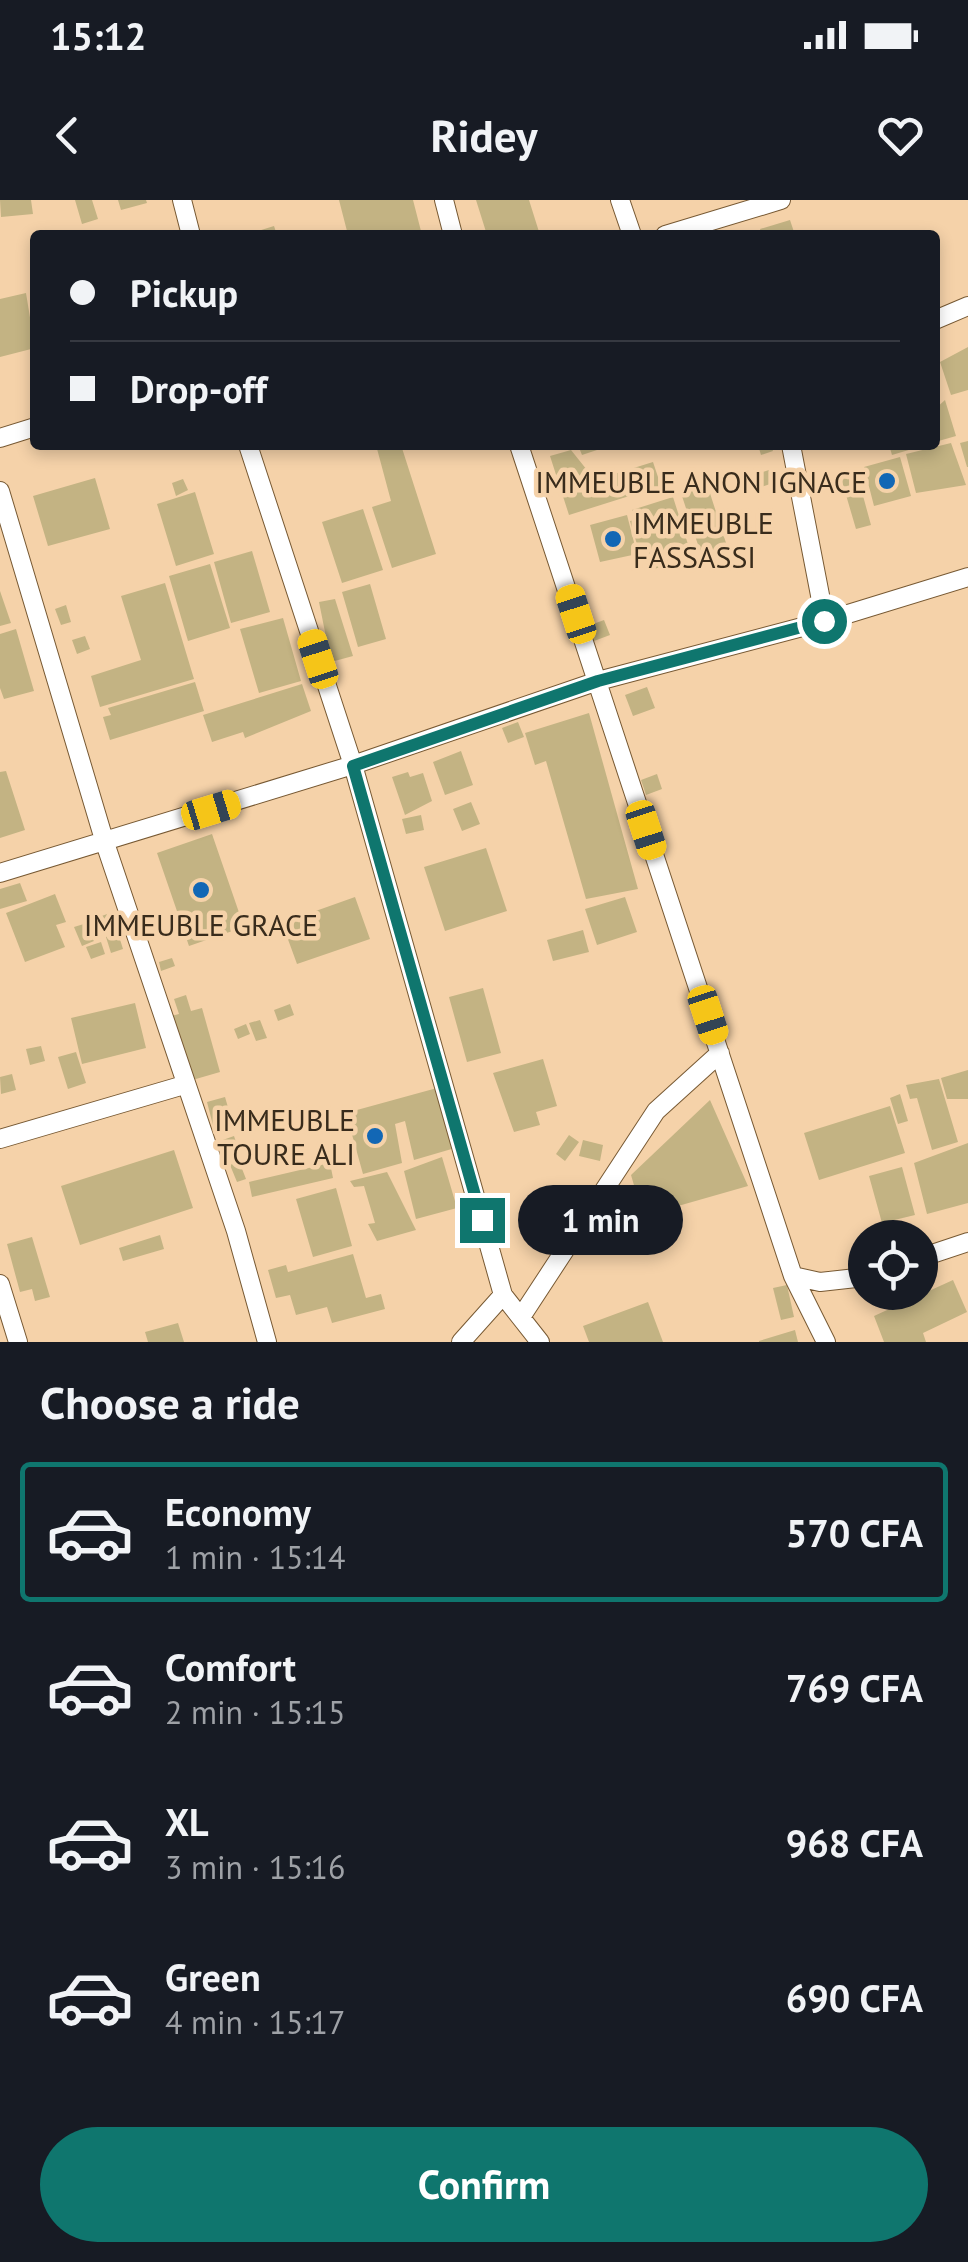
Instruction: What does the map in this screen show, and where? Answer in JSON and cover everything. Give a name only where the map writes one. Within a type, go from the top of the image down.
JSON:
[{"type":"street","points":[[182,200],[190,230]]},
{"type":"street","points":[[444,200],[453,230]]},
{"type":"street","points":[[620,200],[630,230]]},
{"type":"street","points":[[698,230],[725,226],[781,200]]},
{"type":"street","points":[[940,318],[968,306]]},
{"type":"street","points":[[0,438],[30,429]]},
{"type":"street","points":[[250,450],[353,766],[503,1296],[540,1342]]},
{"type":"street","points":[[521,450],[793,1276],[826,1342]]},
{"type":"street","points":[[792,450],[824,621]]},
{"type":"street","points":[[0,492],[105,843],[236,1232],[267,1342]]},
{"type":"street","points":[[0,873],[353,766],[598,681],[824,621],[968,577]]},
{"type":"street","points":[[521,1316],[645,1126],[720,1052]]},
{"type":"street","points":[[0,1139],[184,1085]]},
{"type":"street","points":[[938,1252],[968,1242]]},
{"type":"street","points":[[793,1276],[820,1282],[848,1279]]},
{"type":"street","points":[[0,1284],[18,1342]]},
{"type":"street","points":[[461,1342],[503,1296]]},
{"type":"building","points":[[0,200],[31,200],[33,214],[1,217]]},
{"type":"building","points":[[75,200],[92,200],[98,219],[82,224]]},
{"type":"building","points":[[118,200],[146,200],[147,203],[121,210]]},
{"type":"building","points":[[339,200],[413,200],[421,230],[347,230]]},
{"type":"building","points":[[476,200],[529,200],[538,230],[485,230]]},
{"type":"building","points":[[790,220],[793,230],[760,230]]},
{"type":"building","points":[[26,293],[30,349],[0,357],[0,299]]},
{"type":"building","points":[[968,347],[968,390],[951,395],[940,362]]},
{"type":"building","points":[[945,400],[956,436],[940,441],[940,404]]},
{"type":"building","points":[[968,441],[968,467],[967,467],[960,443]]},
{"type":"building","points":[[951,443],[966,485],[916,493],[906,454],[940,450],[940,446]]},
{"type":"building","points":[[377,450],[403,450],[436,554],[392,568],[372,507],[391,501]]},
{"type":"building","points":[[571,450],[595,480],[653,462],[661,486],[569,515],[550,456]]},
{"type":"building","name":"IMMEUBLE ANON IGNACE","points":[[900,457],[911,496],[874,506],[864,467]]},
{"type":"building","points":[[769,470],[773,483],[758,488],[754,475]]},
{"type":"building","points":[[857,474],[871,525],[856,529],[841,478]]},
{"type":"building","points":[[95,478],[110,529],[48,546],[33,496]]},
{"type":"building","points":[[183,479],[188,490],[176,496],[172,483]]},
{"type":"building","points":[[707,484],[727,546],[701,554],[681,493]]},
{"type":"building","points":[[195,492],[214,554],[176,566],[157,504]]},
{"type":"building","points":[[673,497],[692,557],[651,570],[647,559],[642,561],[630,521],[635,520],[632,510]]},
{"type":"building","points":[[363,509],[383,570],[342,583],[322,522]]},
{"type":"building","name":"IMMEUBLE FASSASSI","points":[[627,515],[637,554],[600,562],[590,525]]},
{"type":"building","points":[[252,551],[270,612],[231,623],[214,562]]},
{"type":"building","points":[[210,564],[230,628],[188,641],[169,576]]},
{"type":"building","points":[[165,583],[194,679],[100,707],[91,676],[141,660],[121,596]]},
{"type":"building","points":[[370,584],[386,639],[358,647],[342,592]]},
{"type":"building","points":[[0,591],[11,623],[0,626]]},
{"type":"building","points":[[335,599],[353,656],[331,662],[319,602]]},
{"type":"building","points":[[66,605],[71,622],[61,625],[55,609]]},
{"type":"building","points":[[283,618],[301,681],[259,693],[240,629]]},
{"type":"building","points":[[604,620],[610,635],[594,641],[588,626]]},
{"type":"building","points":[[16,629],[34,691],[4,699],[0,688],[0,634]]},
{"type":"building","points":[[85,636],[90,649],[77,654],[72,640]]},
{"type":"building","points":[[195,682],[204,711],[110,740],[103,717],[111,715],[108,708]]},
{"type":"building","points":[[302,684],[311,711],[245,738],[243,732],[212,742],[203,715]]},
{"type":"building","points":[[647,687],[655,708],[633,716],[625,695]]},
{"type":"building","points":[[589,713],[638,889],[586,899],[546,761],[535,765],[525,733]]},
{"type":"building","points":[[518,722],[524,737],[508,743],[502,728]]},
{"type":"building","points":[[461,751],[473,785],[445,795],[433,762]]},
{"type":"building","points":[[6,771],[25,830],[0,838],[0,772]]},
{"type":"building","points":[[408,772],[410,777],[423,773],[432,801],[405,815],[392,777]]},
{"type":"building","points":[[657,774],[662,789],[646,795],[641,780]]},
{"type":"building","points":[[471,802],[480,824],[462,831],[453,809]]},
{"type":"building","points":[[421,815],[424,830],[406,834],[402,819]]},
{"type":"building","name":"IMMEUBLE GRACE","points":[[212,834],[244,927],[189,946],[157,853]]},
{"type":"building","points":[[486,848],[507,911],[445,931],[424,867]]},
{"type":"building","points":[[20,883],[27,901],[0,909],[0,889]]},
{"type":"building","points":[[55,894],[66,922],[56,925],[65,947],[25,962],[6,913]]},
{"type":"building","points":[[355,897],[370,939],[297,964],[282,923]]},
{"type":"building","points":[[625,897],[637,932],[597,945],[585,909]]},
{"type":"building","points":[[116,911],[121,925],[95,934],[90,920]]},
{"type":"building","points":[[87,923],[94,941],[82,946],[74,927]]},
{"type":"building","points":[[583,930],[589,952],[553,961],[547,940]]},
{"type":"building","points":[[118,933],[123,949],[111,953],[106,937]]},
{"type":"building","points":[[101,942],[105,954],[91,959],[86,947]]},
{"type":"building","points":[[172,958],[175,966],[161,971],[159,962]]},
{"type":"building","points":[[483,988],[501,1053],[467,1062],[449,997]]},
{"type":"building","points":[[186,995],[191,1011],[202,1008],[220,1072],[189,1081],[171,1016],[179,1014],[174,999]]},
{"type":"building","points":[[135,1003],[146,1048],[82,1064],[71,1018]]},
{"type":"building","points":[[290,1004],[294,1015],[278,1021],[274,1010]]},
{"type":"building","points":[[260,1020],[267,1038],[256,1041],[249,1023]]},
{"type":"building","points":[[246,1024],[250,1034],[238,1039],[234,1029]]},
{"type":"building","points":[[41,1046],[45,1061],[30,1065],[26,1049]]},
{"type":"building","points":[[76,1052],[86,1083],[68,1089],[58,1057]]},
{"type":"building","points":[[543,1059],[557,1106],[536,1112],[540,1125],[514,1132],[493,1073]]},
{"type":"building","points":[[968,1070],[968,1099],[947,1099],[941,1078]]},
{"type":"building","points":[[12,1074],[16,1090],[1,1094],[0,1077]]},
{"type":"building","points":[[939,1079],[958,1142],[932,1150],[917,1098],[910,1099],[906,1085]]},
{"type":"building","name":"IMMEUBLE TOURE ALI","points":[[437,1088],[455,1148],[414,1160],[405,1121],[395,1124],[402,1163],[363,1174],[346,1113]]},
{"type":"building","points":[[900,1094],[908,1121],[898,1124],[890,1098]]},
{"type":"building","points":[[225,1097],[234,1128],[215,1133],[207,1102]]},
{"type":"building","points":[[710,1100],[748,1186],[643,1216],[631,1175]]},
{"type":"building","points":[[890,1106],[905,1153],[819,1180],[804,1133]]},
{"type":"building","points":[[569,1135],[579,1142],[565,1161],[556,1154]]},
{"type":"building","points":[[234,1136],[241,1157],[227,1162],[220,1141]]},
{"type":"building","points":[[583,1140],[603,1145],[600,1161],[579,1156]]},
{"type":"building","points":[[968,1143],[968,1203],[927,1214],[914,1163]]},
{"type":"building","points":[[174,1150],[193,1208],[80,1245],[61,1186]]},
{"type":"building","points":[[442,1157],[457,1208],[416,1219],[404,1171]]},
{"type":"building","points":[[239,1161],[246,1179],[237,1182],[230,1165]]},
{"type":"building","points":[[330,1163],[333,1178],[252,1197],[249,1182]]},
{"type":"building","points":[[902,1167],[915,1215],[881,1220],[869,1176]]},
{"type":"building","points":[[387,1172],[416,1230],[377,1241],[368,1224],[375,1223],[364,1186],[354,1187],[350,1181]]},
{"type":"building","points":[[336,1188],[352,1246],[313,1257],[296,1199]]},
{"type":"building","points":[[578,1198],[580,1211],[558,1215],[556,1202]]},
{"type":"building","points":[[160,1235],[164,1249],[123,1261],[119,1248]]},
{"type":"building","points":[[32,1237],[50,1297],[35,1301],[32,1289],[20,1292],[7,1244]]},
{"type":"building","points":[[353,1254],[366,1298],[381,1294],[385,1309],[332,1323],[327,1307],[296,1315],[290,1295],[276,1298],[268,1270],[286,1265],[288,1272]]},
{"type":"building","points":[[953,1280],[967,1312],[923,1333],[926,1342],[884,1342],[874,1316],[887,1310],[938,1310],[938,1287]]},
{"type":"building","points":[[787,1285],[794,1317],[781,1320],[773,1288]]},
{"type":"building","points":[[648,1302],[663,1342],[589,1342],[583,1326]]},
{"type":"building","points":[[178,1323],[184,1342],[148,1342],[145,1332]]},
{"type":"building","points":[[795,1330],[798,1342],[759,1342],[759,1341]]},
{"type":"place","name":"IMMEUBLE ANON IGNACE","points":[[887,481]]},
{"type":"place","name":"IMMEUBLE FASSASSI","points":[[613,539]]},
{"type":"place","name":"IMMEUBLE GRACE","points":[[201,890]]},
{"type":"place","name":"IMMEUBLE TOURE ALI","points":[[375,1136]]},
{"type":"route","points":[[482,1220],[353,766],[598,681],[824,621]]}]
